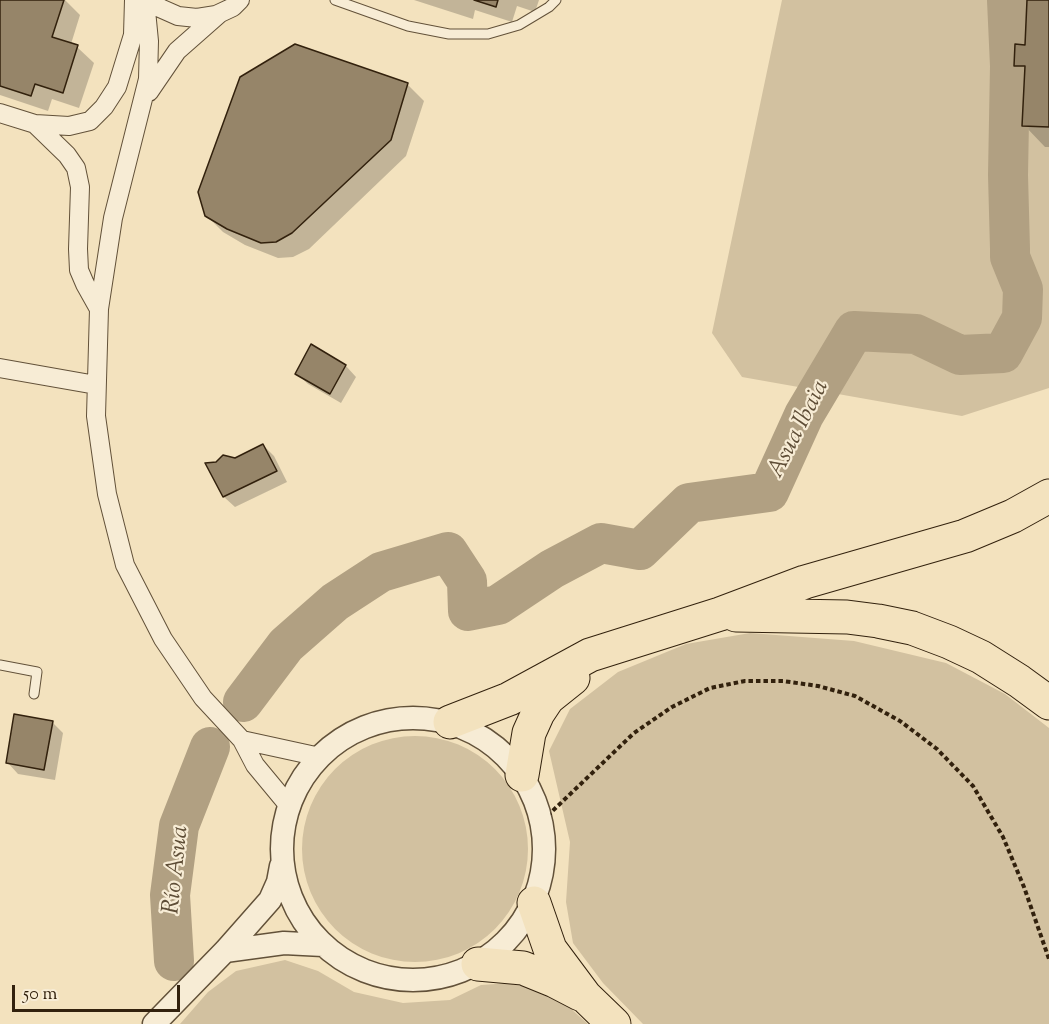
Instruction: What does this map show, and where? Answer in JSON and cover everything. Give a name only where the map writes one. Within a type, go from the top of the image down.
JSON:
[{"type":"highway","points":[[450,722],[509,699],[590,655],[720,614],[805,582],[965,536],[1013,516],[1049,496]]},
{"type":"highway","points":[[720,614],[847,617],[912,628],[981,657],[1020,681],[1049,703]]},
{"type":"highway","points":[[522,775],[529,734],[538,713],[548,698],[575,676],[651,636]]},
{"type":"highway","points":[[534,903],[550,949],[585,996],[614,1024]]},
{"type":"highway","points":[[478,964],[523,968],[585,996]]},
{"type":"street","points":[[0,113],[35,124],[69,126],[90,121],[104,107],[117,87],[133,35],[134,0]]},
{"type":"street","points":[[145,0],[150,62],[144,101],[113,218],[99,309],[96,416],[107,494],[125,565],[163,639],[203,698],[242,740],[255,765],[289,806]]},
{"type":"street","points":[[151,0],[160,8],[178,16],[197,18],[236,5]]},
{"type":"street","points":[[144,101],[177,51],[236,5]]},
{"type":"street","points":[[35,124],[67,155],[76,168],[80,187],[79,270],[99,309]]},
{"type":"street","points":[[0,368],[96,385]]},
{"type":"street","points":[[154,1024],[225,951],[270,900],[278,882],[283,832],[289,806],[302,780],[320,757],[347,735],[380,722],[415,717],[450,722],[478,734],[502,752],[522,775],[534,797],[542,821],[544,858],[542,877],[534,903],[520,927],[501,948],[478,964],[453,975],[435,979],[397,980],[370,974],[345,962],[323,945],[302,920],[288,891],[282,859]]},
{"type":"street","points":[[242,740],[320,757]]},
{"type":"street","points":[[225,951],[284,943],[323,945]]},
{"type":"lane","points":[[335,0],[408,26],[449,34],[488,34],[519,25],[549,7],[556,0]]},
{"type":"lane","points":[[0,665],[37,672],[34,694]]},
{"type":"path","points":[[542,821],[634,733],[672,707],[710,688],[745,681],[783,681],[837,691],[855,696],[900,721],[937,749],[973,786],[1004,837],[1049,960]]},
{"type":"shaded area","points":[[782,0],[1049,0],[1049,388],[962,416],[742,377],[712,333]]},
{"type":"shaded area","points":[[750,633],[854,641],[946,663],[1005,694],[1049,728],[1049,1024],[643,1024],[603,983],[573,943],[566,902],[570,842],[549,751],[570,709],[618,672],[686,644]]},
{"type":"shaded area","points":[[415,736],[437,738],[458,745],[478,755],[495,769],[509,786],[519,806],[526,827],[528,849],[526,871],[519,892],[509,912],[495,929],[478,943],[458,953],[437,960],[415,962],[393,960],[372,953],[352,943],[335,929],[321,912],[311,892],[304,871],[302,849],[304,827],[311,806],[321,786],[335,769],[352,755],[372,745],[393,738]]},
{"type":"shaded area","points":[[285,960],[318,971],[354,992],[403,1003],[450,1000],[481,985],[510,983],[551,991],[588,1024],[180,1024],[208,992],[236,971]]},
{"type":"building","points":[[0,0],[64,0],[52,37],[78,45],[63,93],[35,84],[31,96],[0,86]]},
{"type":"building","points":[[474,0],[498,0],[496,7]]},
{"type":"building","points":[[1027,0],[1049,0],[1049,127],[1022,126],[1025,66],[1014,66],[1015,44],[1025,45]]},
{"type":"building","points":[[295,44],[408,83],[391,140],[292,233],[276,242],[261,243],[227,229],[205,216],[198,192],[240,77]]},
{"type":"building","points":[[311,344],[346,365],[330,394],[295,374]]},
{"type":"building","points":[[263,444],[277,471],[223,497],[205,463],[216,462],[223,455],[235,458]]},
{"type":"building","points":[[14,714],[53,721],[44,770],[6,763]]},
{"type":"waterway","name":"Asua Ibaia","points":[[243,702],[286,645],[335,602],[381,572],[448,552],[467,581],[468,611],[498,605],[552,569],[601,543],[640,550],[689,503],[769,492],[804,415],[854,331],[916,334],[960,355],[1003,353],[1022,318],[1023,289],[1010,257],[1008,175],[1010,66],[1007,0]]},
{"type":"waterway","name":"Río Asua","points":[[174,961],[170,895],[179,826],[210,747]]}]
